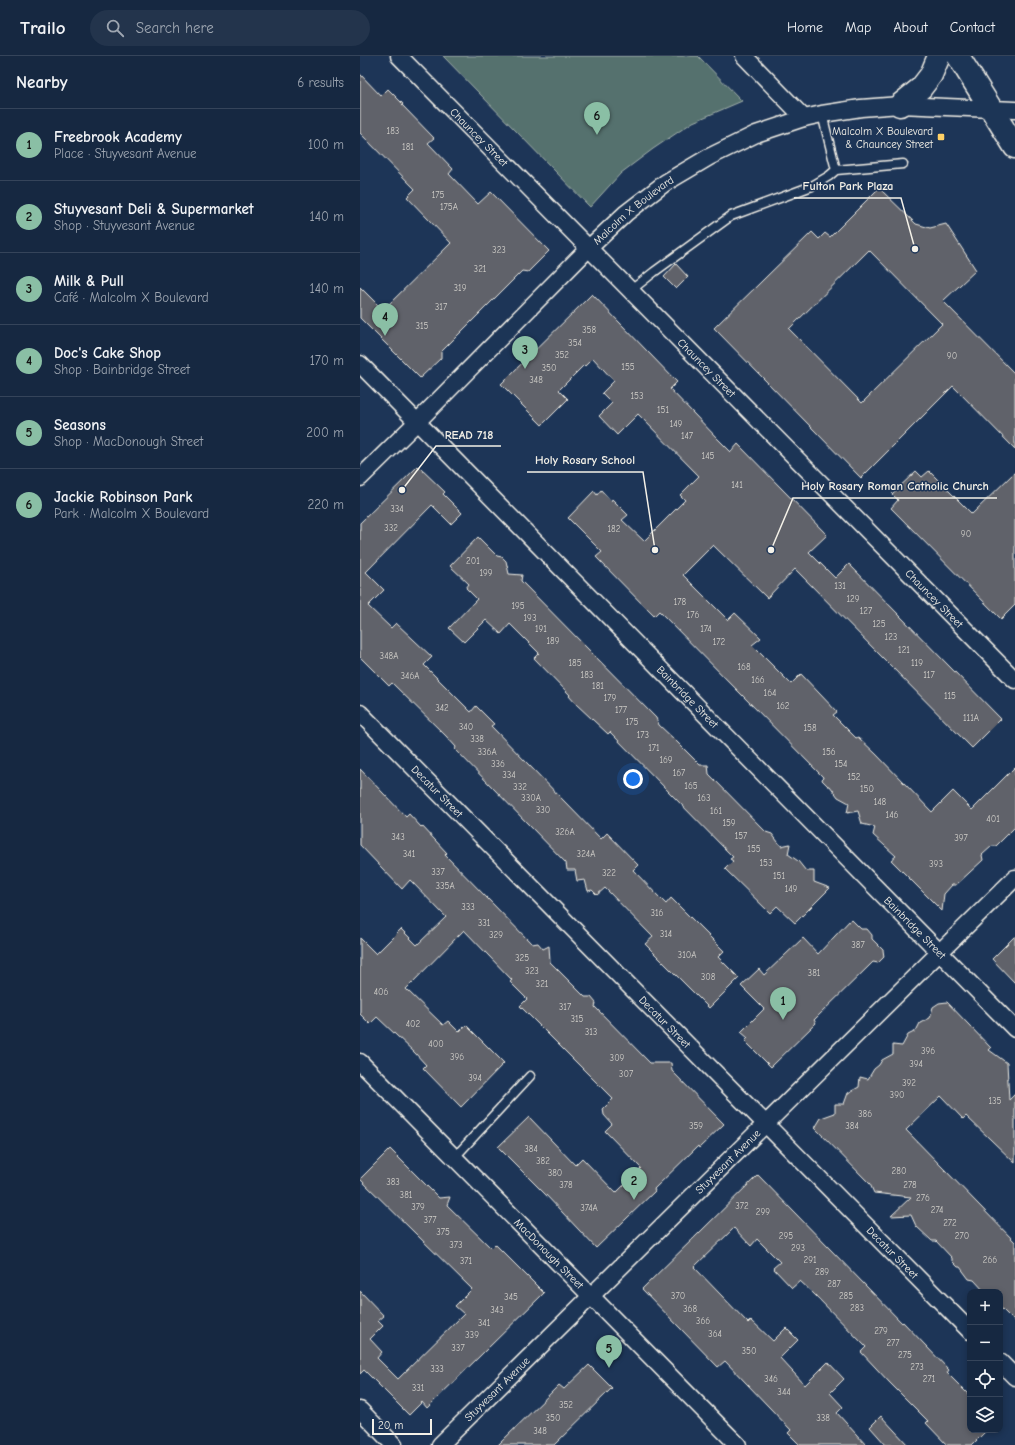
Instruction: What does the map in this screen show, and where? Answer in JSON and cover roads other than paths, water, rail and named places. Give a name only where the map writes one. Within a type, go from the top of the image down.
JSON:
[{"type":"main road","points":[[900,105],[921,88],[931,75],[938,56]]},
{"type":"main road","points":[[958,56],[1015,147]]},
{"type":"street","name":"Chauncey Street","points":[[399,56],[1015,680]]},
{"type":"street","points":[[744,56],[804,118]]},
{"type":"street","name":"Malcolm X Boulevard","points":[[360,478],[418,422],[589,248],[626,213],[665,183],[710,157],[756,134],[804,118],[822,114],[861,108],[900,105],[1015,110]]},
{"type":"street","name":"Bainbridge Street","points":[[360,364],[1015,1029]]},
{"type":"street","name":"Decatur Street","points":[[360,713],[967,1329]]},
{"type":"street","name":"Stuyvesant Avenue","points":[[440,1445],[1015,878]]},
{"type":"street","name":"MacDonough Street","points":[[360,1062],[738,1445]]},
{"type":"street","points":[[1003,1365],[1015,1377]]},
{"type":"street","points":[[360,1410],[394,1445]]},
{"type":"lane","points":[[822,114],[836,170]]},
{"type":"lane","points":[[630,291],[731,216],[812,186],[836,170],[903,164]]},
{"type":"lane","points":[[454,1158],[530,1076]]},
{"type":"place","name":"Jackie Robinson Park","points":[[597,135]]},
{"type":"place","name":"Malcolm X Boulevard & Chauncey Street","points":[[941,137]]},
{"type":"place","name":"Fulton Park Plaza","points":[[915,249]]},
{"type":"place","name":"Doc's Cake Shop","points":[[385,336]]},
{"type":"place","name":"Milk & Pull","points":[[525,369]]},
{"type":"place","name":"READ 718","points":[[402,490]]},
{"type":"place","name":"Holy Rosary School","points":[[655,550]]},
{"type":"place","name":"Holy Rosary Roman Catholic Church","points":[[771,550]]},
{"type":"place","name":"Freebrook Academy","points":[[783,1020]]},
{"type":"place","name":"Stuyvesant Deli & Supermarket","points":[[634,1200]]},
{"type":"place","name":"Seasons","points":[[609,1368]]}]
